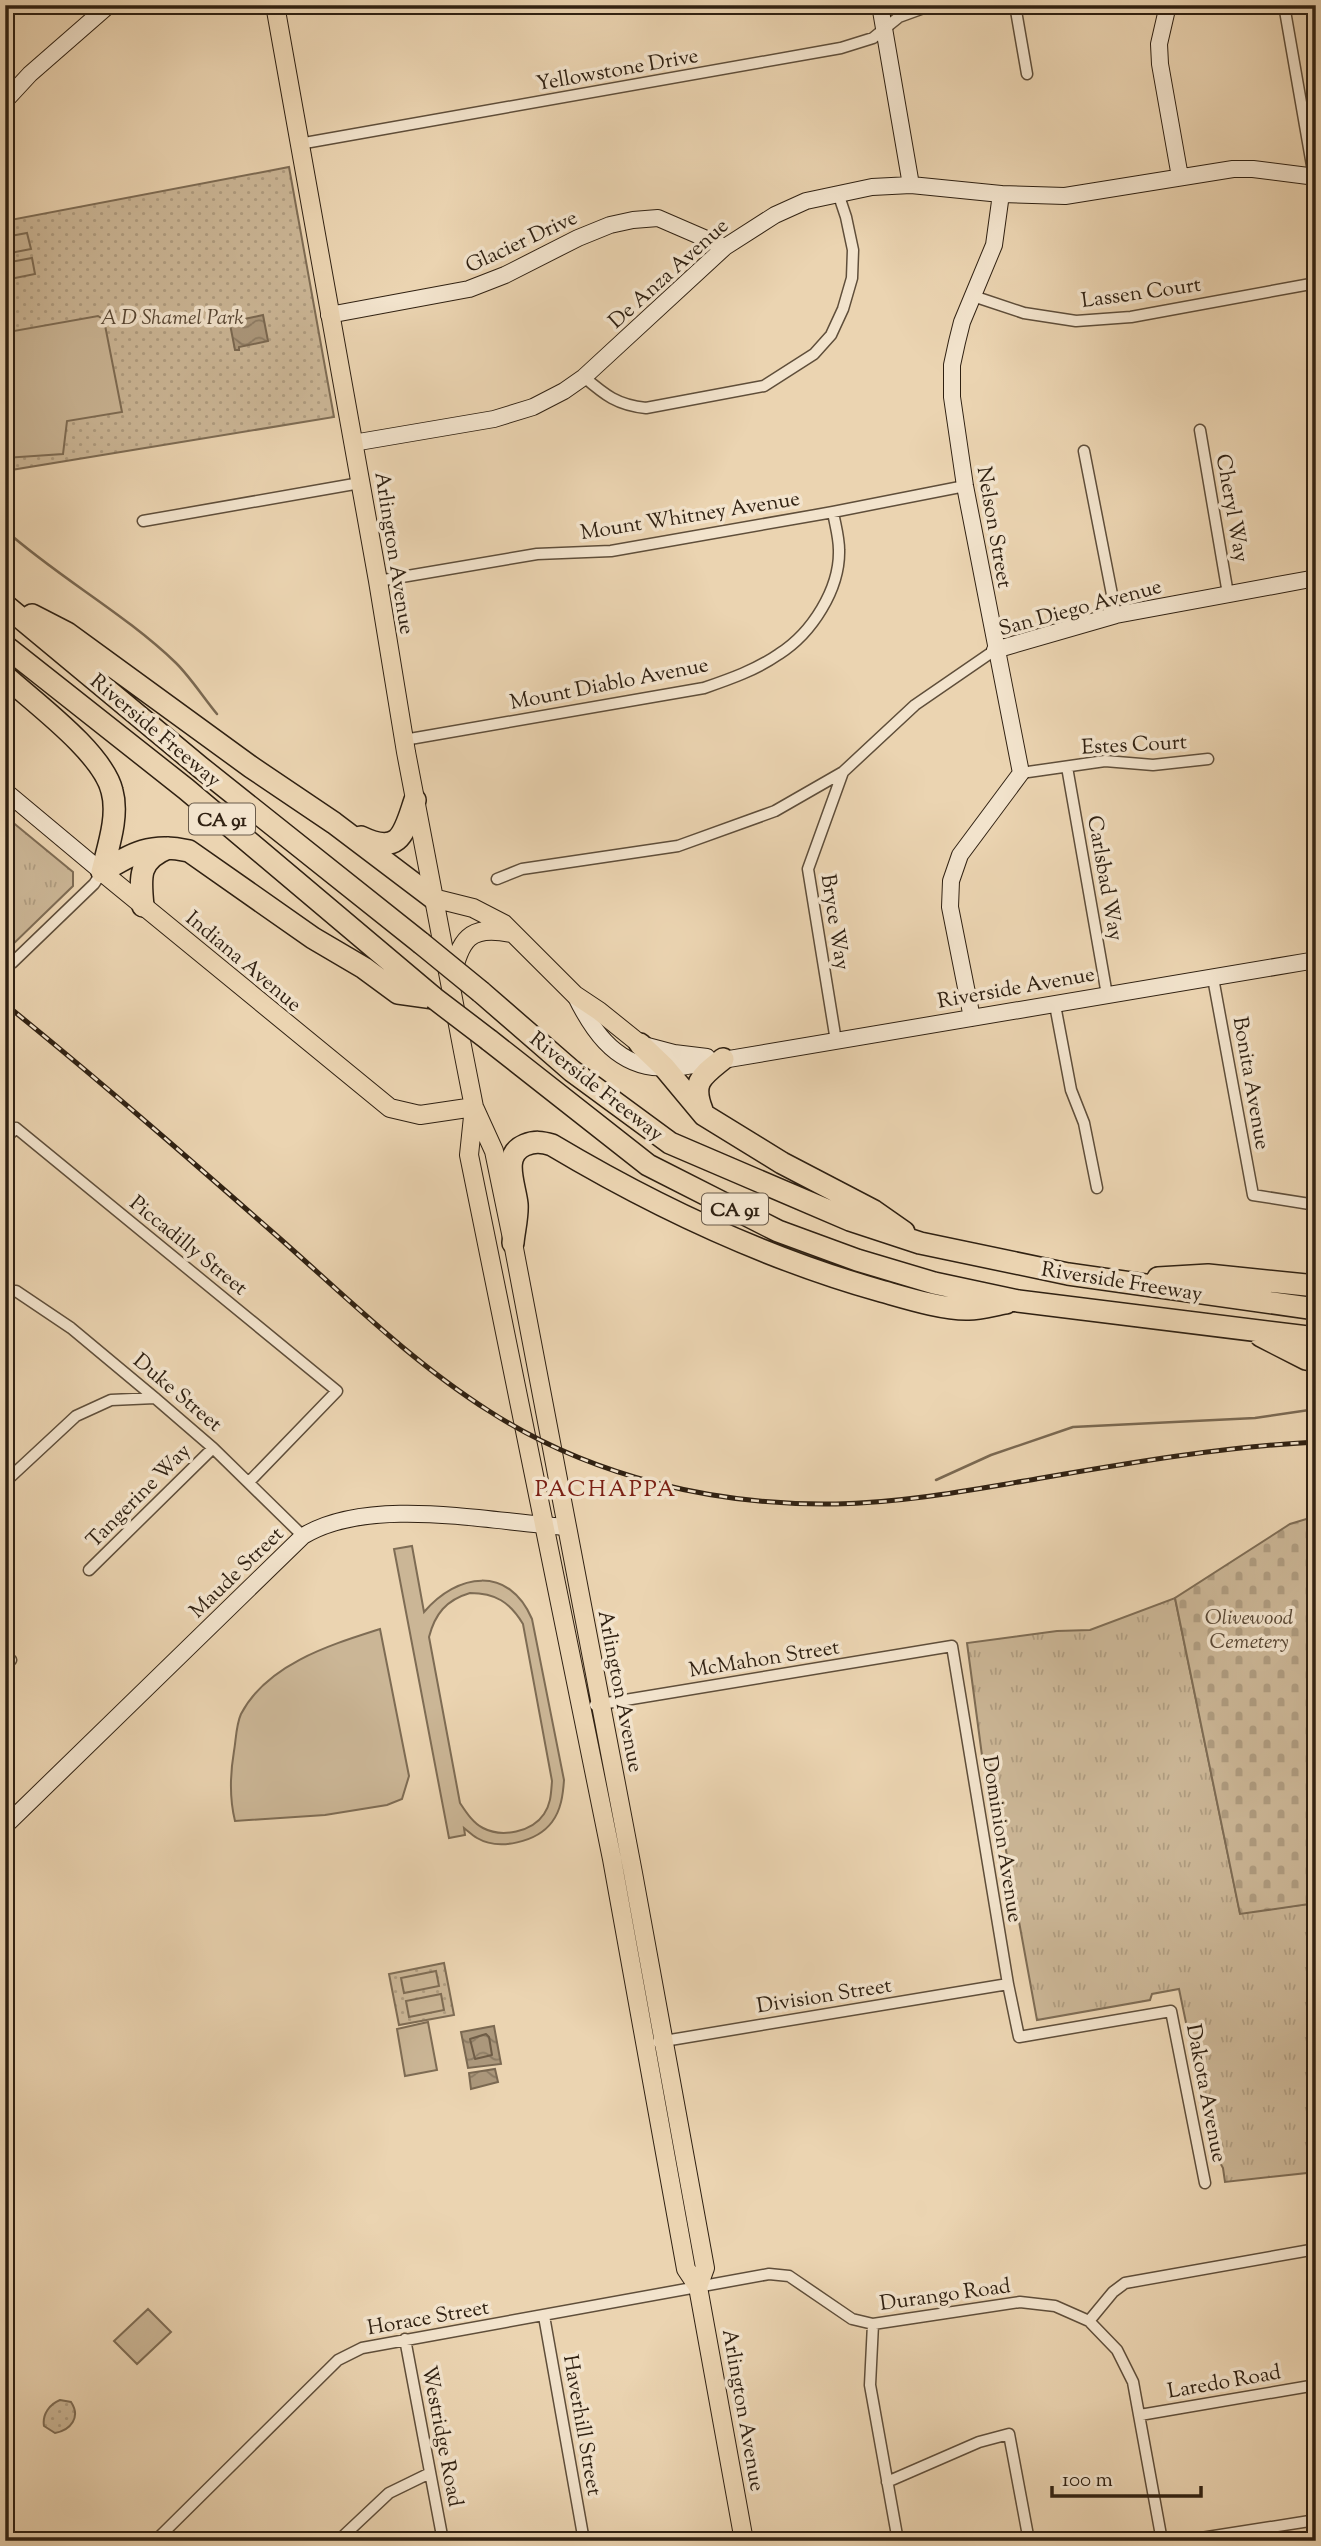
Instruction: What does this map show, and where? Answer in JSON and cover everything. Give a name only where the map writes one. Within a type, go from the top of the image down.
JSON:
[{"type":"highway","points":[[5,602],[66,634],[240,760],[334,823],[433,898]]},
{"type":"highway","name":"Riverside Freeway","points":[[5,602],[200,767],[481,992],[572,1071],[670,1143],[814,1206],[920,1243],[1068,1274],[1316,1310]]},
{"type":"highway","name":"Riverside Freeway","points":[[5,646],[186,789],[433,998],[648,1165],[778,1231],[857,1261],[934,1283],[1018,1301],[1316,1338]]},
{"type":"highway","points":[[5,676],[89,751],[107,778],[113,792],[113,808],[111,834],[102,872]]},
{"type":"highway","points":[[334,823],[378,845],[395,841],[402,834],[415,800]]},
{"type":"highway","points":[[143,906],[141,887],[144,868],[151,856],[172,847]]},
{"type":"highway","points":[[102,872],[133,853],[150,848],[172,847],[189,851],[398,993],[433,998]]},
{"type":"highway","points":[[640,1044],[664,1067],[704,1115],[782,1163],[874,1211],[920,1243]]},
{"type":"highway","points":[[704,1115],[696,1095],[698,1083],[723,1059]]},
{"type":"highway","points":[[513,1243],[517,1208],[511,1159],[522,1146],[541,1142],[552,1145],[656,1204],[724,1235],[830,1277],[916,1300],[968,1309],[1018,1301]]},
{"type":"highway","points":[[1118,1281],[1208,1275],[1316,1286]]},
{"type":"highway","points":[[1243,1327],[1306,1359],[1316,1361]]},
{"type":"main road","name":"Arlington Avenue","points":[[275,5],[433,898],[474,1107],[494,1151],[601,1704],[655,2043]]},
{"type":"main road","name":"Indiana Avenue","points":[[102,872],[390,1108],[420,1115],[474,1107]]},
{"type":"main road","name":"Riverside Avenue","points":[[433,898],[486,913],[513,933],[575,995],[640,1044]]},
{"type":"main road","points":[[450,982],[458,952],[467,937],[480,930],[493,929],[513,933]]},
{"type":"main road","name":"Arlington Avenue","points":[[474,1107],[468,1155],[521,1404],[543,1525],[705,2268],[698,2287],[744,2541]]},
{"type":"street","points":[[5,101],[30,74],[109,5]]},
{"type":"street","points":[[880,5],[911,185]]},
{"type":"street","name":"Yellowstone Drive","points":[[299,144],[841,48],[859,44],[884,31],[899,17],[932,5]]},
{"type":"street","points":[[1015,5],[1027,74]]},
{"type":"street","points":[[1168,5],[1159,44],[1160,64],[1180,177]]},
{"type":"street","points":[[1284,5],[1315,177]]},
{"type":"street","name":"De Anza Avenue","points":[[353,443],[494,419],[533,407],[564,391],[584,377],[725,247],[775,215],[806,201],[838,192],[911,185],[1001,194],[1065,196],[1243,169],[1315,177]]},
{"type":"street","points":[[584,377],[609,398],[627,406],[646,408],[764,386],[814,354],[831,335],[843,309],[852,278],[853,250],[838,192]]},
{"type":"street","name":"Nelson Street","points":[[1001,194],[994,244],[962,322],[952,365],[952,397],[995,650],[1021,774]]},
{"type":"street","name":"Glacier Drive","points":[[329,315],[469,289],[505,275],[578,237],[633,220],[659,218],[725,247]]},
{"type":"street","name":"Lassen Court","points":[[973,296],[1024,313],[1076,321],[1131,317],[1316,283]]},
{"type":"street","name":"Cheryl Way","points":[[1200,430],[1228,594]]},
{"type":"street","points":[[1084,451],[1116,615]]},
{"type":"street","points":[[143,521],[360,483]]},
{"type":"street","name":"Mount Whitney Avenue","points":[[378,581],[537,554],[611,551],[965,486]]},
{"type":"street","name":"Mount Diablo Avenue","points":[[404,740],[704,688],[746,672],[781,653],[810,624],[829,599],[837,575],[839,548],[833,512]]},
{"type":"street","name":"San Diego Avenue","points":[[497,879],[522,869],[678,846],[775,811],[843,772],[915,705],[995,650],[1116,615],[1316,578]]},
{"type":"street","name":"Estes Court","points":[[1021,774],[1105,761],[1153,765],[1208,759]]},
{"type":"street","name":"Carlsbad Way","points":[[1067,767],[1107,995]]},
{"type":"street","name":"Bryce Way","points":[[836,1041],[808,869],[843,772]]},
{"type":"street","points":[[972,1018],[950,907],[951,881],[960,855],[1021,774]]},
{"type":"street","name":"Indiana Avenue","points":[[5,791],[102,872]]},
{"type":"street","points":[[12,963],[94,884],[102,872]]},
{"type":"street","name":"Riverside Avenue","points":[[575,995],[585,1016],[616,1053],[634,1062],[664,1067],[702,1065],[723,1059],[1316,960]]},
{"type":"street","name":"Bonita Avenue","points":[[1213,978],[1253,1195],[1316,1205]]},
{"type":"street","points":[[1055,1005],[1071,1090],[1084,1123],[1097,1188]]},
{"type":"street","name":"Riverside Avenue","points":[[640,1044],[691,1056],[723,1059]]},
{"type":"street","name":"Piccadilly Street","points":[[5,1139],[16,1128],[337,1391],[249,1482]]},
{"type":"street","name":"Duke Street","points":[[16,1291],[72,1328],[155,1398],[213,1448],[303,1536]]},
{"type":"street","points":[[5,1482],[76,1416],[111,1400],[155,1398]]},
{"type":"street","name":"Tangerine Way","points":[[89,1570],[213,1448]]},
{"type":"street","name":"Maude Street","points":[[5,1826],[303,1536],[320,1525],[340,1519],[396,1513],[566,1527]]},
{"type":"street","name":"McMahon Street","points":[[582,1707],[952,1646]]},
{"type":"street","name":"Dominion Avenue","points":[[952,1646],[1019,2037],[1171,2011]]},
{"type":"street","name":"Division Street","points":[[655,2043],[1008,1984]]},
{"type":"street","name":"Dakota Avenue","points":[[1171,2011],[1205,2183]]},
{"type":"street","points":[[1162,2541],[1133,2382],[1117,2350],[1089,2321],[1113,2292],[1125,2283],[1316,2249]]},
{"type":"street","name":"Durango Road","points":[[698,2287],[769,2274],[789,2277],[852,2319],[873,2324],[1020,2302],[1055,2306],[1089,2321]]},
{"type":"street","name":"Horace Street","points":[[155,2541],[338,2360],[362,2348],[698,2287]]},
{"type":"street","name":"Haverhill Street","points":[[544,2316],[584,2541]]},
{"type":"street","points":[[873,2324],[870,2385],[898,2541]]},
{"type":"street","name":"Westridge Road","points":[[405,2339],[443,2541]]},
{"type":"street","name":"Laredo Road","points":[[1140,2415],[1316,2385]]},
{"type":"street","points":[[887,2482],[978,2442],[1009,2434],[1029,2541]]},
{"type":"street","points":[[338,2541],[388,2493],[430,2473]]},
{"type":"street","points":[[1182,2541],[1316,2520]]},
{"type":"green space","name":"A D Shamel Park","points":[[289,167],[334,417],[5,471],[5,221]]},
{"type":"green space","points":[[27,233],[31,249],[5,254],[5,237]]},
{"type":"green space","points":[[32,258],[35,274],[5,280],[5,263]]},
{"type":"green space","points":[[98,316],[104,320],[122,412],[67,421],[63,454],[5,458],[5,364],[8,363],[8,332]]},
{"type":"green space","points":[[5,816],[73,872],[73,886],[5,952],[5,936],[10,931],[6,925],[13,919],[5,912]]},
{"type":"green space","name":"Olivewood Cemetery","points":[[1316,1516],[1316,1903],[1240,1914],[1175,1598],[1290,1524]]},
{"type":"green space","points":[[412,1546],[424,1612],[452,1589],[482,1581],[496,1583],[510,1590],[522,1602],[532,1619],[564,1780],[558,1812],[552,1822],[537,1835],[517,1842],[496,1844],[477,1838],[464,1828],[465,1835],[449,1838],[394,1549]],"holes":[[[470,1593],[501,1600],[523,1624],[552,1781],[544,1814],[532,1825],[516,1832],[499,1833],[479,1826],[460,1803],[429,1637],[443,1609],[454,1600]]]},
{"type":"green space","points":[[1175,1598],[1240,1913],[1316,1903],[1316,2172],[1225,2182],[1223,2168],[1212,2148],[1179,1989],[1152,1994],[1150,2000],[1037,2020],[990,1763],[983,1763],[967,1643],[1057,1631],[1090,1630]]},
{"type":"green space","points":[[380,1629],[409,1776],[402,1799],[387,1805],[325,1815],[235,1821],[231,1786],[236,1732],[241,1714],[252,1697],[283,1669],[321,1650]]},
{"type":"green space","points":[[444,1963],[454,2015],[399,2025],[389,1974]]},
{"type":"green space","points":[[436,1971],[439,1986],[404,1993],[401,1978]]},
{"type":"green space","points":[[441,1994],[444,2010],[409,2017],[406,2001]]},
{"type":"green space","points":[[428,2022],[437,2070],[405,2076],[397,2029]]},
{"type":"green space","points":[[148,2309],[171,2332],[137,2364],[114,2341]]},
{"type":"green space","points":[[60,2400],[71,2402],[75,2418],[66,2429],[55,2433],[44,2426],[44,2417],[50,2407]]},
{"type":"water","points":[[263,315],[268,341],[235,350],[229,319],[234,318],[235,321]]},
{"type":"water","points":[[494,2026],[501,2064],[468,2068],[461,2032]]},
{"type":"water","points":[[495,2069],[498,2082],[471,2089],[469,2073]]},
{"type":"waterway","points":[[5,530],[156,645],[181,669],[217,714]]},
{"type":"waterway","points":[[936,1480],[991,1455],[1073,1427],[1255,1418],[1316,1409]]},
{"type":"railway","points":[[5,1004],[142,1119],[433,1372],[528,1434],[569,1454],[612,1470],[700,1493],[746,1500],[836,1504],[936,1495],[1175,1456],[1316,1442]]},
{"type":"district","name":"PACHAPPA","points":[[606,1488]]}]
